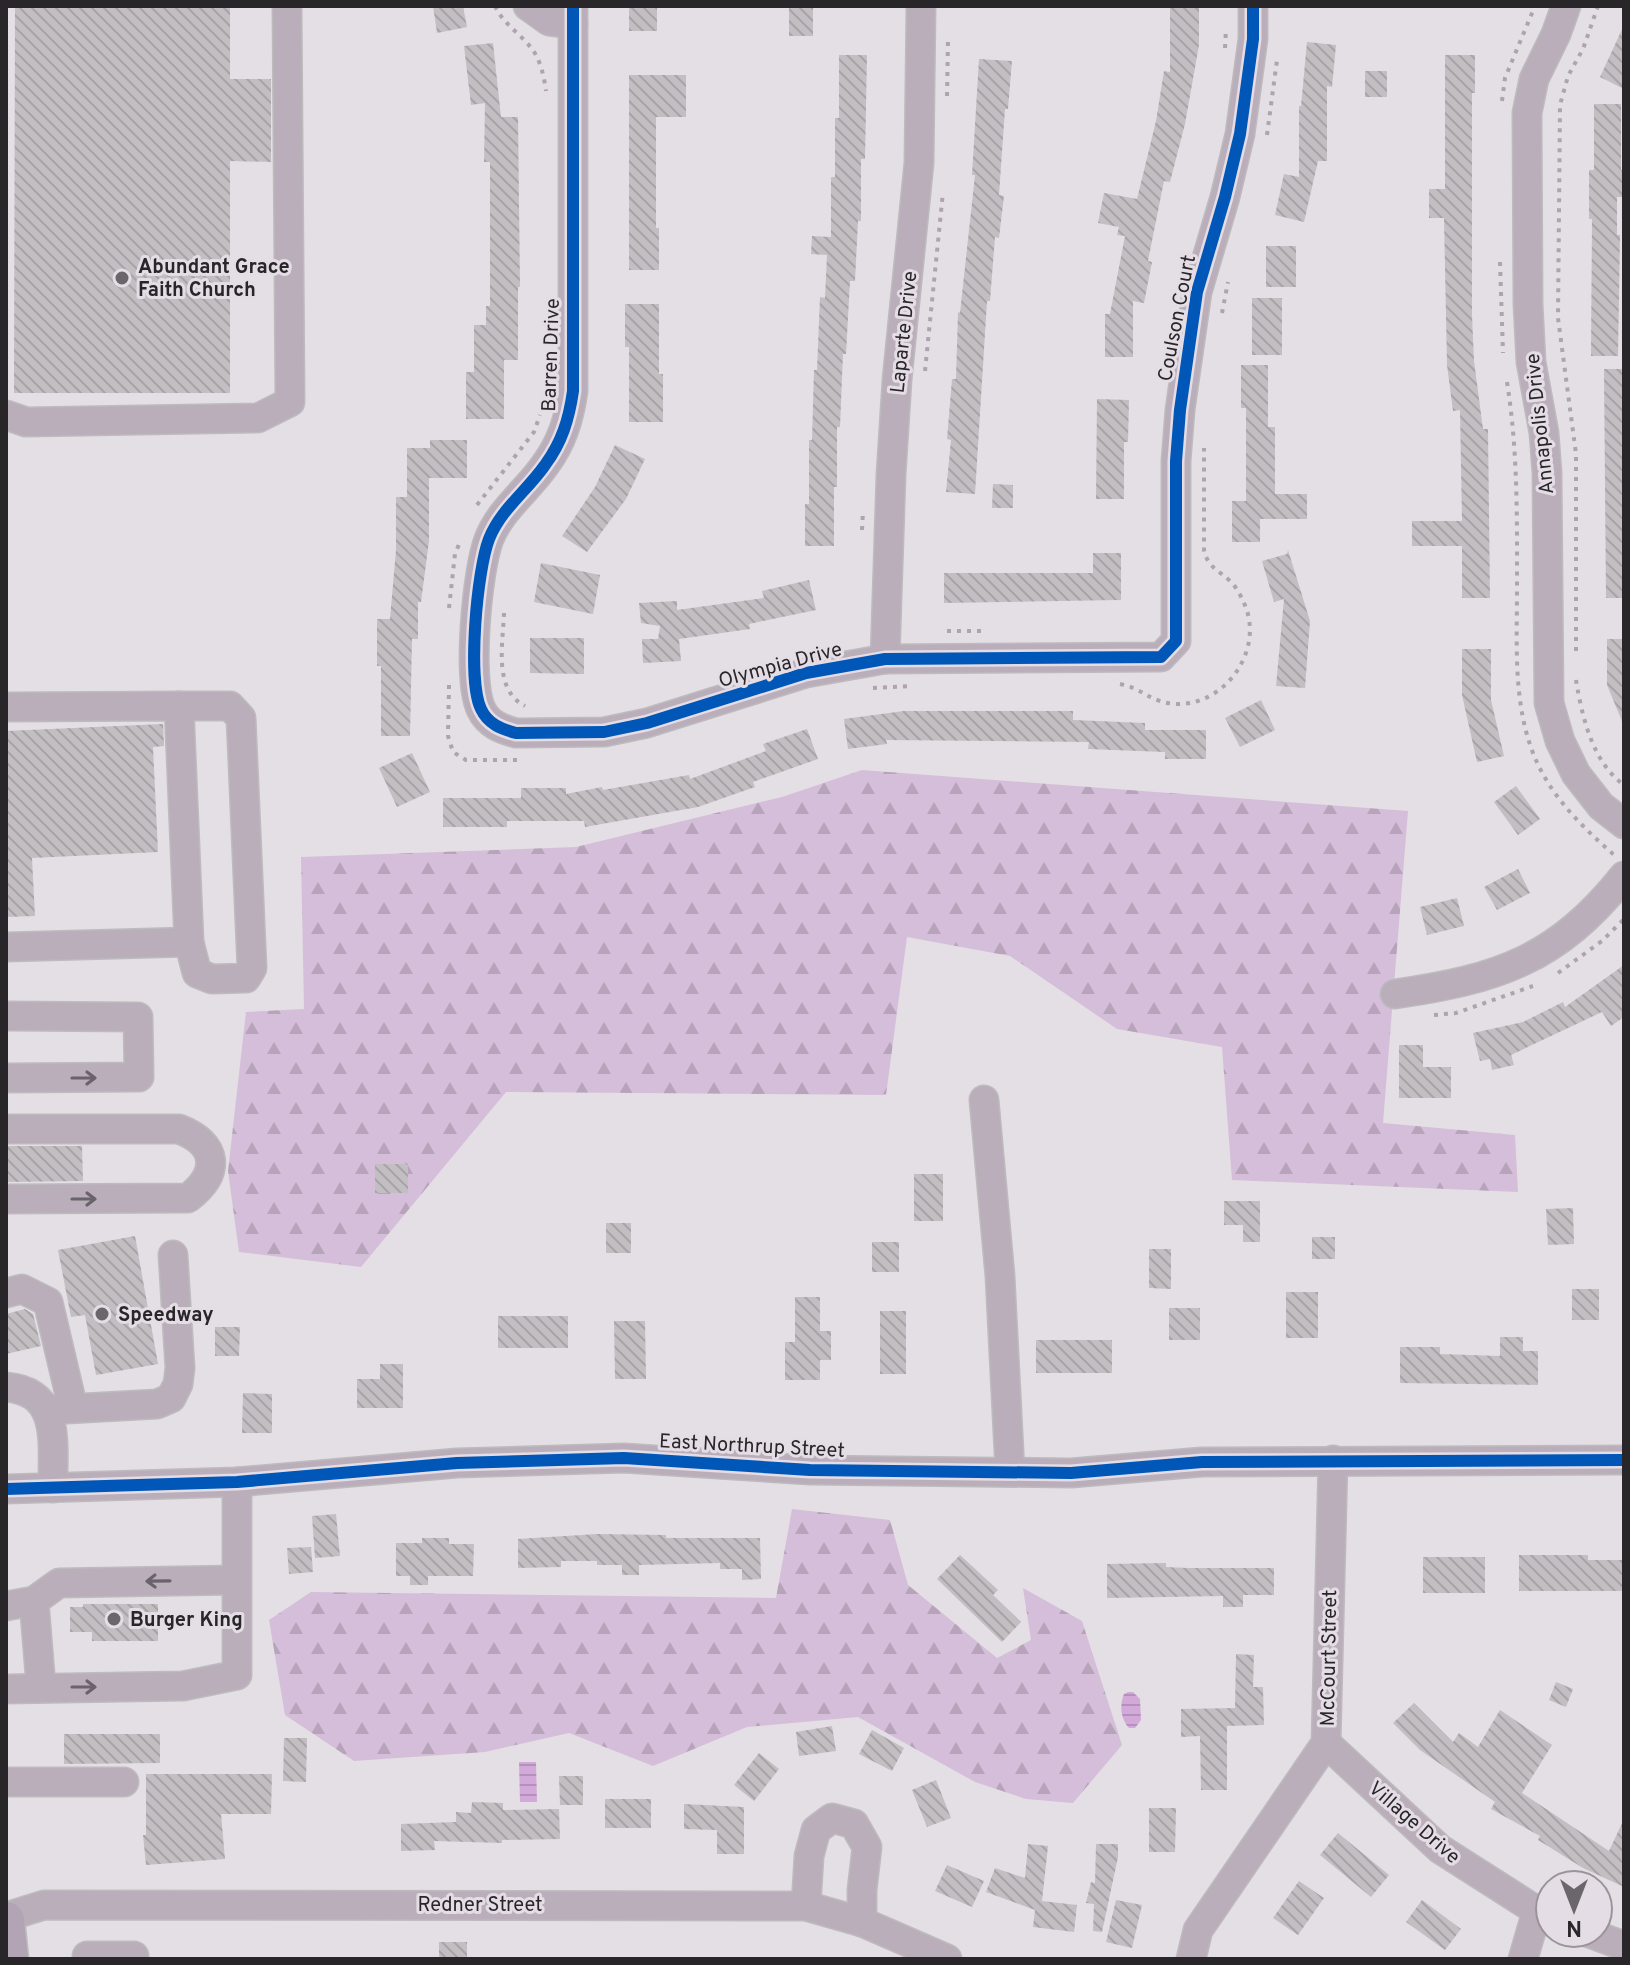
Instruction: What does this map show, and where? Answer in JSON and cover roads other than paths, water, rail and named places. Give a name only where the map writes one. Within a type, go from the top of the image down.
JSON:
[{"type":"street","points":[[6,415],[26,422],[258,418],[290,402],[287,6]]},
{"type":"street","points":[[528,6],[549,21],[573,15]]},
{"type":"street","name":"Laparte Drive","points":[[885,659],[897,380],[919,163],[921,6]]},
{"type":"street","name":"Coulson Court","points":[[1176,641],[1176,461],[1182,397],[1197,292],[1240,134],[1253,39],[1253,6]]},
{"type":"street","name":"Annapolis Drive","points":[[1566,6],[1534,79],[1527,113],[1530,333],[1547,473],[1549,703],[1560,741],[1576,774],[1601,806],[1624,824]]},
{"type":"street","name":"Barren Drive","points":[[490,722],[476,696],[476,594],[481,564],[502,515],[544,467],[558,445],[569,418],[573,391],[573,15]]},
{"type":"street","name":"Olympia Drive","points":[[490,722],[516,733],[604,732],[647,723],[806,673],[885,659],[1161,657],[1176,641]]},
{"type":"street","points":[[6,707],[179,706],[230,706],[241,718],[252,968],[246,978],[212,979],[197,973],[189,942],[179,706]]},
{"type":"street","points":[[1395,994],[1455,985],[1491,974],[1563,939],[1598,908],[1613,870]]},
{"type":"street","points":[[6,947],[189,942]]},
{"type":"street","points":[[6,1016],[138,1017],[139,1077],[6,1078]]},
{"type":"street","points":[[984,1100],[1000,1276],[1010,1472]]},
{"type":"street","points":[[6,1129],[179,1129],[195,1135],[206,1145],[211,1156],[210,1175],[202,1188],[188,1198],[6,1199]]},
{"type":"street","points":[[6,1387],[28,1393],[60,1409],[157,1404],[171,1398],[178,1384],[180,1368],[173,1255]]},
{"type":"street","points":[[6,1293],[22,1289],[48,1302],[60,1409],[51,1421],[53,1488]]},
{"type":"street","name":"East Northrup Street","points":[[6,1489],[237,1482],[457,1463],[624,1458],[810,1470],[1071,1473],[1202,1462],[1624,1460]]},
{"type":"street","name":"McCourt Street","points":[[1191,1959],[1198,1930],[1326,1743],[1333,1460]]},
{"type":"street","points":[[6,1689],[183,1686],[237,1675],[237,1482]]},
{"type":"street","points":[[6,1606],[34,1601],[59,1583],[236,1580]]},
{"type":"street","points":[[34,1601],[41,1687]]},
{"type":"street","name":"Village Drive","points":[[1326,1743],[1440,1849],[1534,1908]]},
{"type":"street","points":[[6,1782],[124,1782]]},
{"type":"street","points":[[806,1906],[809,1856],[816,1830],[832,1818],[854,1824],[867,1847],[862,1922]]},
{"type":"street","name":"Redner Street","points":[[7,1936],[44,1905],[806,1906],[862,1922],[947,1959]]},
{"type":"street","points":[[1523,1959],[1534,1934]]},
{"type":"street","points":[[87,1959],[87,1956],[134,1956],[134,1959]]},
{"type":"place","name":"Abundant Grace Faith Church","points":[[122,278]]},
{"type":"place","name":"Speedway","points":[[102,1314]]},
{"type":"place","name":"Burger King","points":[[114,1619]]}]
